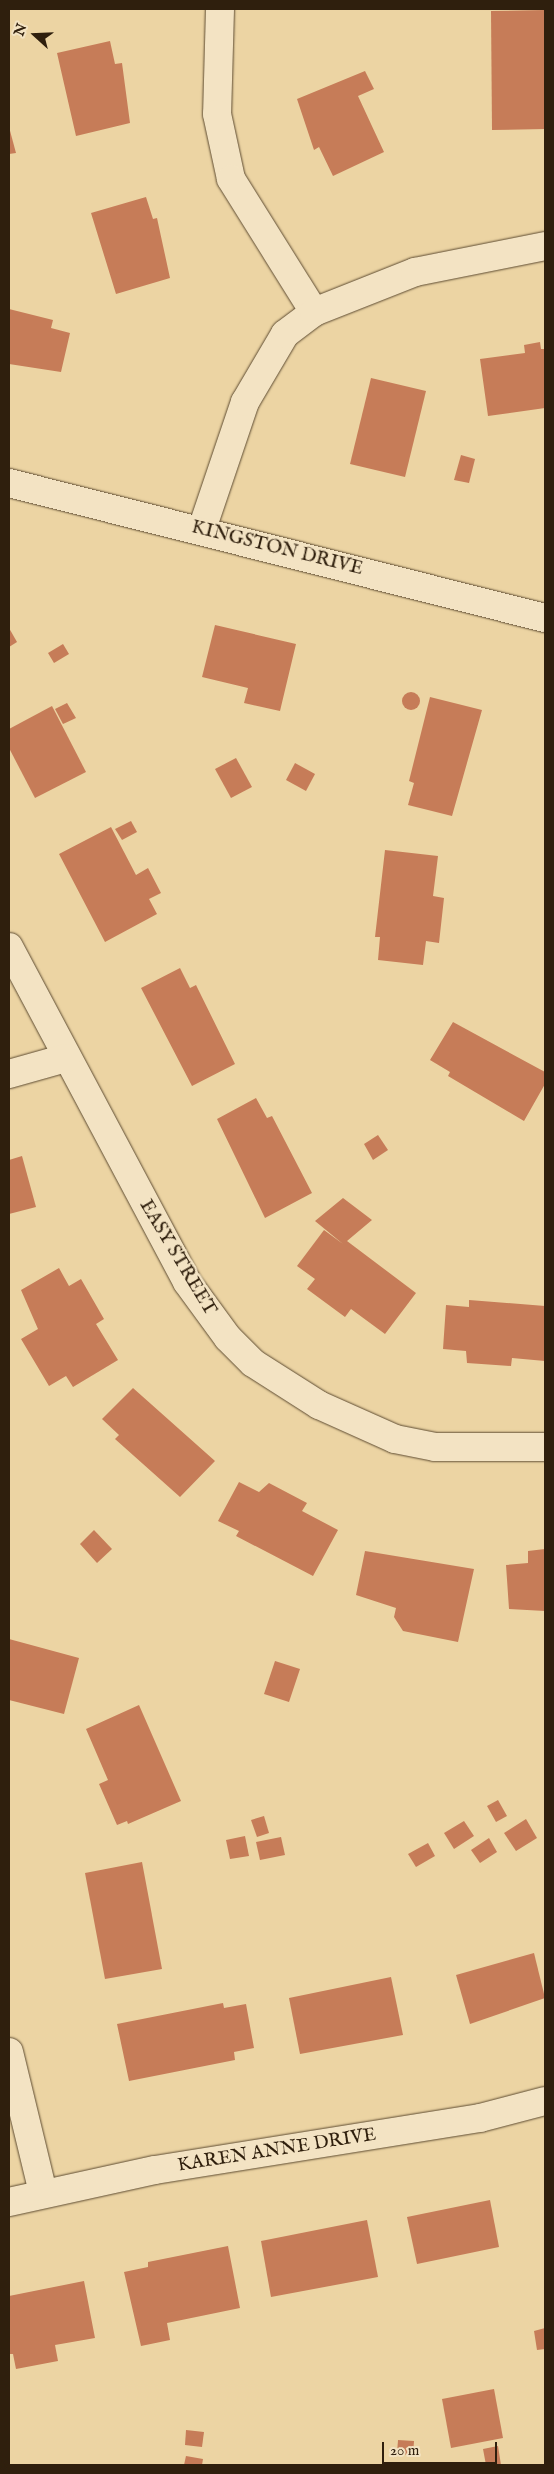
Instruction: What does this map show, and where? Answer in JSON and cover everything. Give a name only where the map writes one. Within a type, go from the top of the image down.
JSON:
[{"type":"street","points":[[220,9],[217,114],[232,178],[314,312]]},
{"type":"street","points":[[202,528],[226,449],[264,366],[284,334],[314,312],[415,272],[545,246]]},
{"type":"street","name":"KINGSTON DRIVE","points":[[9,483],[202,528],[545,618]]},
{"type":"street","name":"EASY STREET","points":[[9,947],[66,1058],[187,1282],[228,1338],[253,1363],[319,1405],[395,1439],[436,1447],[545,1447]]},
{"type":"street","points":[[9,1074],[66,1058]]},
{"type":"street","points":[[9,2052],[43,2193]]},
{"type":"street","name":"KAREN ANNE DRIVE","points":[[9,2202],[43,2193],[155,2170],[480,2118],[545,2101]]},
{"type":"building","points":[[545,10],[545,129],[492,130],[491,11]]},
{"type":"building","points":[[110,41],[115,64],[122,63],[130,123],[76,136],[57,53]]},
{"type":"building","points":[[365,71],[374,89],[358,96],[384,152],[333,176],[319,147],[314,150],[297,99]]},
{"type":"building","points":[[9,127],[16,153],[9,154]]},
{"type":"building","points":[[146,197],[153,219],[157,218],[170,278],[116,294],[91,213]]},
{"type":"building","points":[[9,309],[53,320],[51,328],[70,333],[61,372],[9,364]]},
{"type":"building","points":[[540,342],[541,349],[545,349],[545,408],[488,416],[480,359],[525,353],[524,345]]},
{"type":"building","points":[[371,378],[426,391],[405,477],[350,464]]},
{"type":"building","points":[[461,455],[475,459],[469,483],[454,480]]},
{"type":"building","points":[[215,625],[296,644],[280,711],[244,703],[248,688],[202,677]]},
{"type":"building","points":[[9,628],[17,642],[9,647]]},
{"type":"building","points":[[63,644],[69,654],[54,663],[48,653]]},
{"type":"building","points":[[411,692],[417,695],[420,701],[417,707],[411,710],[405,707],[402,701],[405,695]]},
{"type":"building","points":[[430,697],[482,710],[452,816],[408,805],[414,783],[409,781]]},
{"type":"building","points":[[67,703],[76,718],[63,724],[55,709]]},
{"type":"building","points":[[52,706],[86,772],[35,798],[9,748],[9,729]]},
{"type":"building","points":[[236,758],[252,787],[231,798],[215,769]]},
{"type":"building","points":[[295,763],[315,774],[306,791],[286,780]]},
{"type":"building","points":[[131,821],[137,832],[122,840],[115,829]]},
{"type":"building","points":[[111,827],[136,875],[148,868],[161,893],[149,899],[157,914],[105,942],[59,854]]},
{"type":"building","points":[[385,850],[438,856],[433,896],[444,898],[439,943],[426,941],[423,965],[378,960],[380,937],[375,937]]},
{"type":"building","points":[[180,968],[190,988],[196,985],[235,1064],[192,1086],[141,988]]},
{"type":"building","points":[[453,1022],[545,1072],[545,1084],[524,1121],[448,1076],[450,1072],[430,1060]]},
{"type":"building","points":[[256,1098],[267,1118],[272,1116],[312,1193],[265,1218],[217,1119]]},
{"type":"building","points":[[378,1135],[388,1150],[373,1160],[364,1144]]},
{"type":"building","points":[[22,1156],[36,1207],[9,1214],[9,1160]]},
{"type":"building","points":[[343,1198],[372,1220],[347,1241],[416,1293],[385,1334],[351,1309],[345,1317],[307,1289],[315,1279],[297,1266],[324,1230],[343,1244],[315,1221]]},
{"type":"building","points":[[59,1268],[69,1286],[81,1279],[104,1319],[96,1324],[118,1360],[73,1387],[66,1376],[49,1386],[21,1339],[38,1329],[21,1290]]},
{"type":"building","points":[[469,1300],[545,1306],[545,1361],[512,1358],[511,1366],[467,1363],[466,1351],[443,1349],[446,1305],[469,1307]]},
{"type":"building","points":[[133,1388],[215,1461],[180,1497],[115,1439],[119,1435],[102,1419]]},
{"type":"building","points":[[239,1482],[259,1492],[269,1483],[307,1503],[302,1511],[338,1530],[313,1576],[236,1536],[239,1531],[218,1521]]},
{"type":"building","points":[[94,1530],[112,1549],[97,1563],[80,1544]]},
{"type":"building","points":[[545,1549],[545,1611],[509,1609],[506,1565],[528,1563],[528,1551]]},
{"type":"building","points":[[365,1551],[474,1569],[458,1642],[403,1631],[394,1617],[396,1608],[356,1595]]},
{"type":"building","points":[[9,1639],[79,1658],[64,1714],[9,1700]]},
{"type":"building","points":[[275,1661],[300,1669],[289,1702],[264,1694]]},
{"type":"building","points":[[139,1705],[181,1801],[128,1824],[127,1821],[117,1825],[99,1784],[108,1780],[86,1729]]},
{"type":"building","points":[[498,1800],[507,1816],[496,1822],[487,1806]]},
{"type":"building","points":[[264,1816],[269,1833],[257,1837],[251,1820]]},
{"type":"building","points":[[526,1819],[537,1838],[516,1851],[504,1833]]},
{"type":"building","points":[[464,1821],[474,1836],[454,1849],[444,1833]]},
{"type":"building","points":[[245,1836],[249,1856],[230,1859],[226,1840]]},
{"type":"building","points":[[281,1837],[285,1855],[260,1860],[256,1842]]},
{"type":"building","points":[[489,1838],[497,1852],[480,1863],[471,1850]]},
{"type":"building","points":[[428,1843],[435,1856],[416,1867],[408,1854]]},
{"type":"building","points":[[142,1862],[162,1969],[105,1979],[85,1873]]},
{"type":"building","points":[[534,1953],[545,1998],[470,2024],[456,1975]]},
{"type":"building","points":[[391,1977],[403,2035],[300,2054],[289,1998]]},
{"type":"building","points":[[223,2003],[224,2008],[246,2004],[254,2048],[234,2052],[235,2060],[129,2081],[117,2024]]},
{"type":"building","points":[[490,2200],[499,2247],[417,2264],[407,2217]]},
{"type":"building","points":[[367,2220],[378,2277],[271,2297],[261,2241]]},
{"type":"building","points":[[228,2246],[240,2308],[167,2323],[170,2340],[141,2346],[124,2272],[148,2267],[148,2262]]},
{"type":"building","points":[[84,2281],[95,2338],[55,2345],[58,2361],[16,2369],[13,2354],[9,2354],[9,2296]]},
{"type":"building","points":[[545,2328],[545,2349],[537,2350],[534,2331]]},
{"type":"building","points":[[494,2389],[503,2438],[451,2448],[442,2399]]},
{"type":"building","points":[[186,2430],[204,2432],[202,2447],[185,2445]]},
{"type":"building","points":[[398,2440],[414,2441],[413,2455],[397,2454]]},
{"type":"building","points":[[498,2446],[501,2465],[486,2465],[483,2449]]},
{"type":"building","points":[[186,2456],[203,2459],[202,2465],[184,2465]]}]
